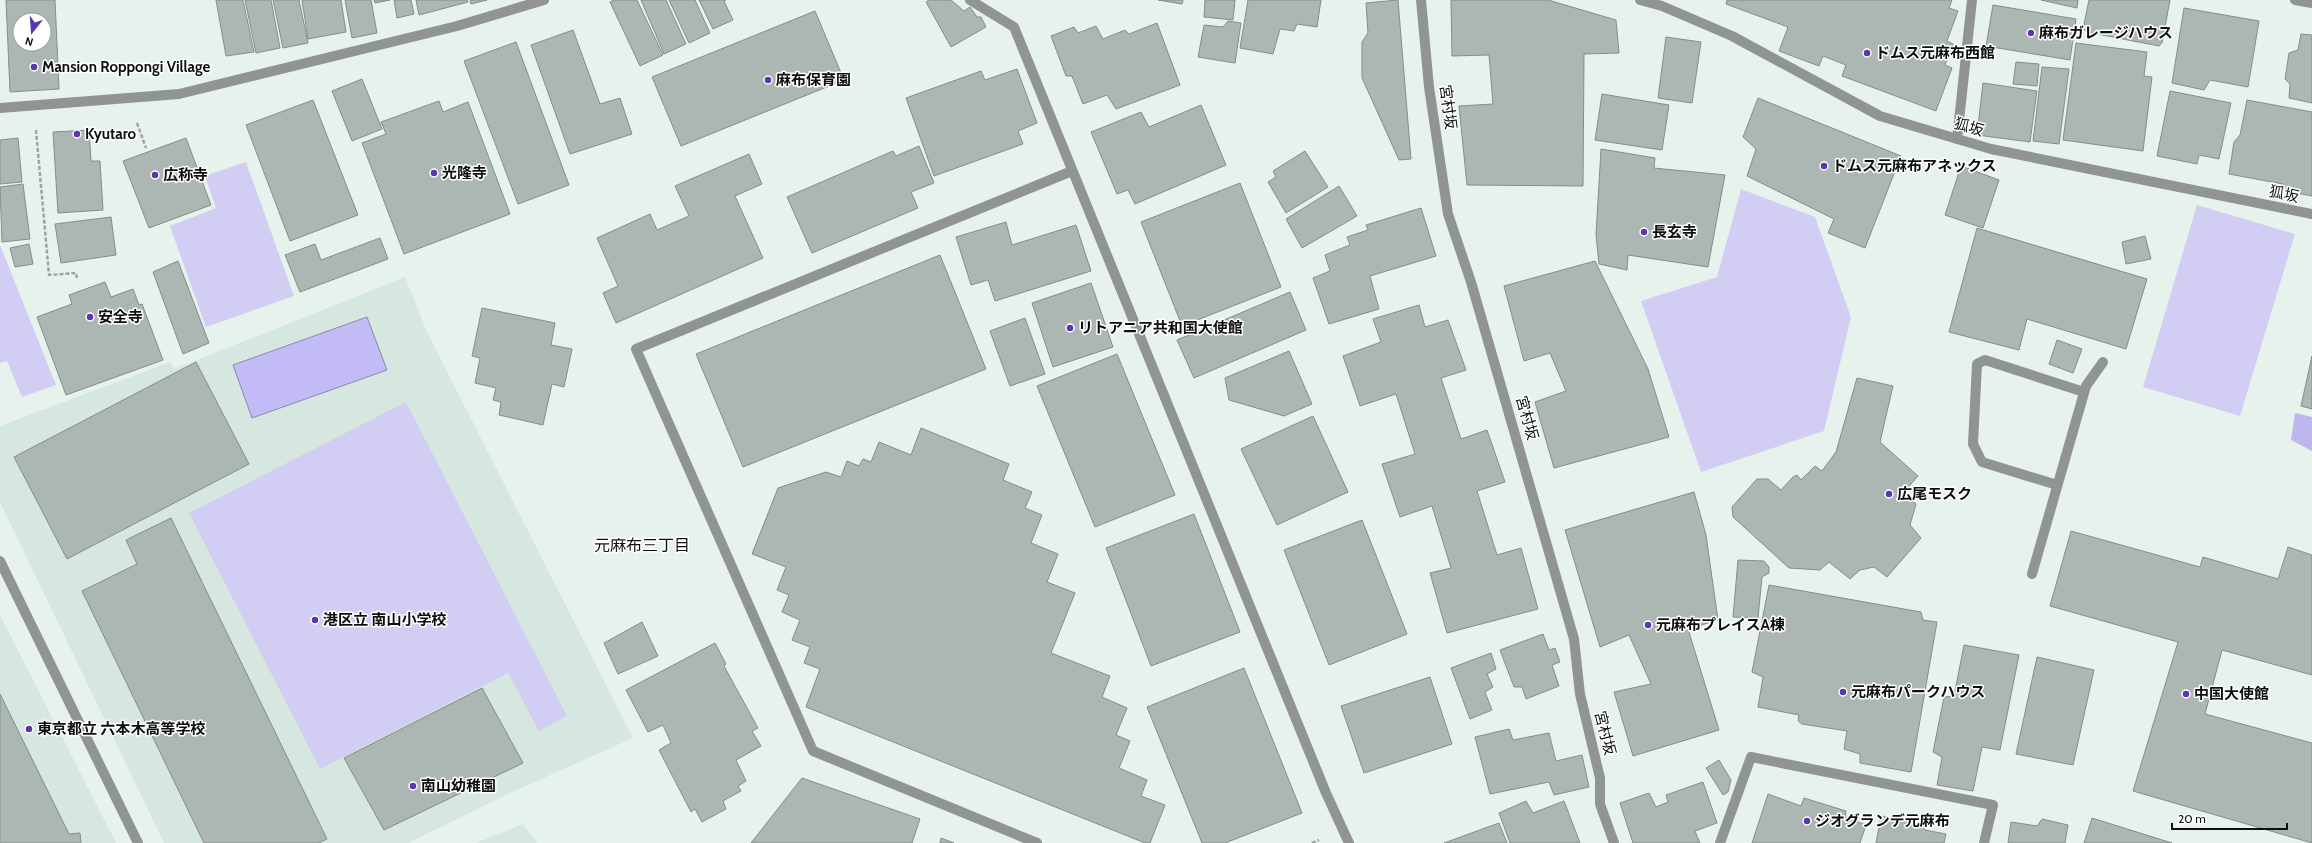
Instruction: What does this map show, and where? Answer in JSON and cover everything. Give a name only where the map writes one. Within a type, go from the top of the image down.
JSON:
[{"type":"street","points":[[0,108],[179,94],[457,26],[544,0]]},
{"type":"street","points":[[970,0],[1014,27],[1326,793],[1349,843]]},
{"type":"street","name":"宮村坂","points":[[1421,0],[1429,87],[1448,214],[1472,282],[1574,639],[1580,694],[1600,778],[1600,804],[1614,843]]},
{"type":"street","name":"狐坂","points":[[1640,0],[1662,6],[1732,36],[1880,116],[1991,149],[2312,214]]},
{"type":"street","points":[[1957,139],[1972,0]]},
{"type":"street","points":[[2295,0],[2312,3]]},
{"type":"street","points":[[1037,843],[813,751],[636,349],[1072,171]]},
{"type":"street","points":[[2057,485],[1982,462],[1972,444],[1977,364],[1985,360],[2084,392]]},
{"type":"street","points":[[2032,574],[2086,386],[2103,362]]},
{"type":"street","points":[[0,561],[138,843]]},
{"type":"street","points":[[1720,843],[1751,757],[1992,805],[1984,843]]},
{"type":"path","points":[[136,118],[146,148]]},
{"type":"path","points":[[35,123],[49,275],[76,273],[77,278]]},
{"type":"shaded area","points":[[246,162],[294,296],[206,327],[170,226],[216,208],[205,176]]},
{"type":"shaded area","points":[[1741,189],[1815,217],[1851,317],[1824,431],[1701,472],[1641,301],[1717,277]]},
{"type":"shaded area","points":[[2197,205],[2295,234],[2240,416],[2143,387]]},
{"type":"shaded area","points":[[0,245],[56,385],[22,397],[7,361],[0,363]]},
{"type":"shaded area","name":"港区立 南山小学校","points":[[405,277],[427,332],[633,738],[510,793],[408,843],[164,843],[0,502],[0,426],[170,362],[174,369]]},
{"type":"shaded area","points":[[367,317],[387,370],[252,418],[233,365]]},
{"type":"shaded area","points":[[406,402],[567,716],[539,731],[508,673],[320,769],[189,513]]},
{"type":"shaded area","points":[[2295,413],[2312,417],[2312,451],[2291,440]]},
{"type":"shaded area","name":"東京都立 六本木高等学校","points":[[0,615],[116,843],[0,843]]},
{"type":"shaded area","points":[[523,824],[537,843],[476,843]]},
{"type":"building","name":"Mansion Roppongi Village","points":[[6,0],[55,0],[59,89],[10,92]]},
{"type":"building","points":[[216,0],[243,0],[254,52],[226,56]]},
{"type":"building","points":[[245,0],[271,0],[280,48],[256,53]]},
{"type":"building","points":[[273,0],[299,0],[308,43],[283,48]]},
{"type":"building","points":[[302,0],[341,0],[346,32],[308,39]]},
{"type":"building","points":[[345,0],[371,0],[377,33],[352,38]]},
{"type":"building","points":[[374,0],[390,0],[375,3]]},
{"type":"building","points":[[394,0],[411,0],[414,14],[397,18]]},
{"type":"building","points":[[416,0],[467,0],[468,2],[419,15]]},
{"type":"building","points":[[470,0],[487,0],[471,4]]},
{"type":"building","points":[[614,0],[637,0],[663,55],[640,66],[610,2]]},
{"type":"building","points":[[641,0],[666,0],[686,44],[664,54]]},
{"type":"building","points":[[669,0],[695,0],[710,33],[689,43]]},
{"type":"building","points":[[699,0],[726,0],[724,1],[733,20],[713,29]]},
{"type":"building","points":[[929,0],[951,0],[964,11],[970,7],[977,17],[981,17],[986,27],[951,47],[926,2]]},
{"type":"building","points":[[1158,0],[1183,0],[1182,4]]},
{"type":"building","points":[[1205,0],[1235,0],[1233,20],[1204,17]]},
{"type":"building","points":[[1248,0],[1321,0],[1317,27],[1297,24],[1294,31],[1280,29],[1273,54],[1240,48]]},
{"type":"building","points":[[1398,0],[1411,159],[1399,160],[1362,78],[1362,42],[1368,33],[1366,3]]},
{"type":"building","points":[[1451,0],[1548,0],[1616,20],[1619,53],[1584,54],[1583,186],[1467,185],[1459,106],[1493,104],[1489,55],[1452,56]]},
{"type":"building","name":"ドムス元麻布西館","points":[[1727,0],[1952,0],[1949,8],[1958,11],[1947,41],[1953,44],[1945,65],[1952,68],[1936,111],[1842,76],[1846,65],[1823,56],[1819,66],[1779,51],[1788,27],[1726,4]]},
{"type":"building","points":[[2041,0],[2078,0],[2077,8]]},
{"type":"building","points":[[2089,0],[2170,0],[2162,43],[2159,46],[2087,32],[2083,29]]},
{"type":"building","name":"麻布ガレージハウス","points":[[1993,5],[2076,19],[2070,60],[1986,46]]},
{"type":"building","points":[[2184,8],[2259,21],[2248,87],[2210,80],[2204,90],[2172,83]]},
{"type":"building","points":[[815,11],[844,80],[681,146],[652,77]]},
{"type":"building","points":[[1228,21],[1241,23],[1235,63],[1198,57],[1204,25],[1223,27]]},
{"type":"building","points":[[1157,23],[1180,85],[1116,109],[1107,95],[1083,104],[1072,76],[1066,76],[1051,36],[1074,27],[1078,33],[1096,26],[1103,39],[1125,30],[1129,34]]},
{"type":"building","points":[[573,30],[600,104],[620,98],[632,134],[570,154],[531,45]]},
{"type":"building","points":[[2301,34],[2312,35],[2312,103],[2289,98],[2290,84],[2285,79],[2289,53],[2298,50]]},
{"type":"building","points":[[1666,37],[1701,42],[1692,103],[1658,98]]},
{"type":"building","points":[[516,42],[569,185],[518,204],[464,61]]},
{"type":"building","points":[[2076,43],[2147,52],[2144,76],[2152,77],[2143,151],[2063,140]]},
{"type":"building","points":[[2016,62],[2039,64],[2037,86],[2013,84]]},
{"type":"building","points":[[2042,67],[2069,69],[2059,144],[2033,141]]},
{"type":"building","points":[[1017,69],[1037,123],[1018,131],[1023,144],[934,176],[906,98],[981,71],[985,80]]},
{"type":"building","points":[[362,79],[382,129],[352,141],[332,91]]},
{"type":"building","points":[[1983,83],[2037,91],[2030,142],[1977,135]]},
{"type":"building","points":[[2170,91],[2231,103],[2219,159],[2199,155],[2197,164],[2157,156]]},
{"type":"building","points":[[1602,94],[1669,105],[1662,150],[1595,140]]},
{"type":"building","name":"ドムス元麻布アネックス","points":[[1758,98],[1901,156],[1865,248],[1828,233],[1834,219],[1747,176],[1756,149],[1743,137]]},
{"type":"building","points":[[313,100],[358,215],[290,241],[246,125]]},
{"type":"building","points":[[2247,100],[2312,112],[2312,196],[2286,191],[2283,184],[2229,174],[2234,142],[2240,135]]},
{"type":"building","points":[[439,101],[443,112],[468,102],[510,214],[404,254],[362,143],[386,134],[381,122]]},
{"type":"building","points":[[1201,105],[1226,165],[1135,204],[1128,190],[1117,194],[1091,132],[1141,112],[1149,127]]},
{"type":"building","points":[[89,130],[91,161],[100,161],[103,210],[58,213],[53,132]]},
{"type":"building","points":[[18,138],[22,182],[0,184],[0,140]]},
{"type":"building","points":[[186,138],[211,205],[149,228],[123,161]]},
{"type":"building","points":[[919,146],[934,183],[911,192],[918,208],[812,253],[787,197],[893,151],[896,156]]},
{"type":"building","points":[[1601,149],[1655,158],[1654,168],[1725,175],[1708,267],[1628,255],[1627,270],[1599,264],[1596,235]]},
{"type":"building","points":[[1305,151],[1328,187],[1286,213],[1268,182],[1276,177],[1273,171]]},
{"type":"building","points":[[749,154],[762,184],[735,196],[763,258],[616,323],[603,293],[618,286],[597,238],[650,214],[657,230],[689,216],[675,186]]},
{"type":"building","points":[[1961,166],[1999,180],[1983,228],[1945,215]]},
{"type":"building","points":[[1240,183],[1281,287],[1182,326],[1141,222]]},
{"type":"building","points":[[23,184],[30,239],[2,242],[0,187]]},
{"type":"building","points":[[1339,186],[1357,216],[1302,248],[1286,219]]},
{"type":"building","points":[[1421,208],[1436,256],[1370,276],[1379,309],[1329,324],[1313,278],[1330,271],[1325,255],[1350,245],[1347,237],[1368,230],[1366,225]]},
{"type":"building","points":[[111,217],[116,255],[61,263],[55,224]]},
{"type":"building","points":[[1006,222],[1012,245],[1076,225],[1091,271],[995,301],[988,280],[971,285],[956,237]]},
{"type":"building","points":[[1977,228],[2147,279],[2126,349],[2027,319],[2019,350],[1949,332]]},
{"type":"building","points":[[2145,236],[2151,259],[2126,264],[2122,242]]},
{"type":"building","points":[[380,238],[388,259],[300,292],[285,255],[315,244],[321,260]]},
{"type":"building","points":[[29,244],[33,264],[15,267],[10,248]]},
{"type":"building","points":[[940,255],[986,369],[743,467],[696,354]]},
{"type":"building","points":[[178,261],[209,343],[183,354],[153,272]]},
{"type":"building","points":[[1595,261],[1648,369],[1669,437],[1554,468],[1535,402],[1566,391],[1550,353],[1524,361],[1504,286]]},
{"type":"building","points":[[105,282],[111,297],[133,289],[139,305],[142,304],[163,360],[66,395],[37,317],[72,304],[69,295]]},
{"type":"building","points":[[1091,283],[1113,347],[1053,367],[1032,303]]},
{"type":"building","points":[[1290,292],[1306,330],[1194,378],[1177,340]]},
{"type":"building","points":[[1419,305],[1425,327],[1448,320],[1466,370],[1441,378],[1461,439],[1487,430],[1505,482],[1477,491],[1497,555],[1521,548],[1538,609],[1447,633],[1430,573],[1451,568],[1432,506],[1400,517],[1382,464],[1415,454],[1396,394],[1360,406],[1343,356],[1381,342],[1373,319]]},
{"type":"building","points":[[482,308],[555,323],[551,345],[572,349],[564,387],[552,384],[543,425],[499,415],[501,402],[493,400],[496,388],[475,383],[480,358],[472,356]]},
{"type":"building","points":[[1025,318],[1045,374],[1010,386],[990,331]]},
{"type":"building","points":[[2057,340],[2082,349],[2073,373],[2049,364]]},
{"type":"building","points":[[1289,351],[1312,404],[1284,416],[1229,400],[1225,378]]},
{"type":"building","points":[[1117,354],[1175,495],[1095,527],[1037,386]]},
{"type":"building","points":[[2312,356],[2312,409],[2301,406]]},
{"type":"building","points":[[196,362],[249,464],[67,559],[14,457]]},
{"type":"building","points":[[1857,378],[1893,386],[1880,442],[1918,476],[1904,492],[1916,504],[1910,525],[1921,538],[1887,577],[1874,567],[1860,570],[1850,579],[1829,562],[1820,570],[1789,568],[1733,517],[1732,507],[1757,479],[1768,479],[1781,490],[1793,477],[1797,475],[1801,480],[1815,466],[1822,471],[1836,452]]},
{"type":"building","points":[[1313,416],[1348,492],[1277,525],[1241,449]]},
{"type":"building","points":[[921,428],[1009,464],[1003,480],[1032,492],[1025,508],[1042,515],[1031,543],[1058,554],[1047,582],[1075,593],[1051,653],[1110,676],[1102,697],[1127,708],[1116,735],[1130,741],[1119,768],[1147,780],[1141,796],[1165,805],[1150,843],[1145,843],[806,707],[820,669],[804,663],[810,647],[792,640],[800,620],[782,612],[789,595],[777,590],[786,567],[752,554],[778,488],[826,472],[841,477],[847,461],[859,466],[863,459],[871,462],[879,442],[911,455]]},
{"type":"building","name":"元麻布プレイスA棟","points":[[1694,492],[1706,535],[1718,620],[1688,629],[1719,730],[1633,756],[1614,692],[1651,684],[1629,635],[1600,647],[1565,530]]},
{"type":"building","points":[[1194,514],[1240,632],[1151,666],[1106,548]]},
{"type":"building","points":[[171,518],[327,839],[319,843],[204,843],[82,591],[137,564],[126,540]]},
{"type":"building","points":[[1362,520],[1407,634],[1329,665],[1284,550]]},
{"type":"building","name":"中国大使館","points":[[2071,531],[2200,567],[2203,557],[2278,579],[2288,547],[2312,555],[2312,675],[2222,650],[2205,714],[2312,743],[2312,843],[2133,791],[2178,642],[2050,606]]},
{"type":"building","points":[[1738,560],[1764,561],[1769,567],[1769,573],[1762,577],[1758,618],[1733,617]]},
{"type":"building","name":"元麻布パークハウス","points":[[1769,585],[1921,612],[1923,620],[1937,622],[1911,772],[1860,763],[1860,754],[1844,749],[1847,731],[1802,724],[1798,721],[1799,715],[1758,707],[1763,677],[1752,672]]},
{"type":"building","points":[[642,622],[658,656],[618,674],[604,643]]},
{"type":"building","points":[[1543,634],[1549,650],[1555,648],[1560,662],[1552,665],[1559,686],[1526,699],[1522,687],[1514,687],[1500,650]]},
{"type":"building","points":[[715,643],[726,664],[724,666],[758,728],[752,731],[761,746],[736,760],[746,781],[738,786],[741,791],[723,801],[726,809],[702,822],[695,809],[691,812],[659,750],[671,743],[663,725],[648,732],[626,690]]},
{"type":"building","points":[[1964,645],[2019,655],[2000,750],[1982,747],[1973,791],[1937,785],[1942,757],[1933,752],[1944,697],[1954,696]]},
{"type":"building","points":[[1491,653],[1496,669],[1487,674],[1493,687],[1485,692],[1492,710],[1470,719],[1451,668]]},
{"type":"building","points":[[2037,657],[2094,670],[2073,765],[2016,754]]},
{"type":"building","points":[[1244,668],[1302,813],[1225,843],[1202,843],[1147,707]]},
{"type":"building","points":[[1430,677],[1452,744],[1364,773],[1341,706]]},
{"type":"building","points":[[482,688],[523,763],[384,830],[344,758]]},
{"type":"building","points":[[0,694],[69,834],[80,833],[81,843],[0,843]]},
{"type":"building","points":[[1509,729],[1513,740],[1549,733],[1556,761],[1582,755],[1589,787],[1554,795],[1549,782],[1490,794],[1475,737]]},
{"type":"building","points":[[1719,760],[1731,780],[1728,792],[1723,795],[1706,768]]},
{"type":"building","points":[[802,778],[920,819],[912,843],[751,843]]},
{"type":"building","points":[[1703,782],[1717,823],[1695,831],[1700,843],[1633,843],[1620,803],[1649,793],[1656,807],[1668,802],[1666,795]]},
{"type":"building","name":"ジオグランデ元麻布","points":[[1768,794],[1801,806],[1804,798],[1846,811],[1845,817],[1866,825],[1860,843],[1752,843]]},
{"type":"building","points":[[1526,801],[1533,813],[1564,801],[1580,843],[1510,843],[1499,813]]},
{"type":"building","points":[[1881,816],[1912,822],[1913,825],[1924,826],[1925,830],[1946,834],[1944,843],[1876,843]]},
{"type":"building","points":[[2092,818],[2172,843],[2084,843]]},
{"type":"building","points":[[2042,819],[2068,825],[2065,843],[2008,843],[2011,822],[2037,826]]},
{"type":"building","points":[[1499,823],[1507,843],[1444,843]]},
{"type":"building","points":[[941,838],[954,843],[940,843]]},
{"type":"place","name":"麻布ガレージハウス","points":[[2031,33]]},
{"type":"place","name":"ドムス元麻布西館","points":[[1867,53]]},
{"type":"place","name":"Mansion Roppongi Village","points":[[34,67]]},
{"type":"place","name":"麻布保育園","points":[[768,80]]},
{"type":"place","name":"Kyutaro","points":[[77,134]]},
{"type":"place","name":"ドムス元麻布アネックス","points":[[1824,166]]},
{"type":"place","name":"光隆寺","points":[[434,173]]},
{"type":"place","name":"広称寺","points":[[155,175]]},
{"type":"place","name":"長玄寺","points":[[1644,232]]},
{"type":"place","name":"安全寺","points":[[90,317]]},
{"type":"place","name":"リトアニア共和国大使館","points":[[1070,328]]},
{"type":"place","name":"広尾モスク","points":[[1889,494]]},
{"type":"place","name":"港区立 南山小学校","points":[[315,620]]},
{"type":"place","name":"元麻布プレイスA棟","points":[[1648,625]]},
{"type":"place","name":"元麻布パークハウス","points":[[1843,692]]},
{"type":"place","name":"中国大使館","points":[[2186,694]]},
{"type":"place","name":"東京都立 六本木高等学校","points":[[29,729]]},
{"type":"place","name":"南山幼稚園","points":[[413,786]]},
{"type":"place","name":"ジオグランデ元麻布","points":[[1807,821]]},
{"type":"district","name":"元麻布三丁目","points":[[642,545]]}]
